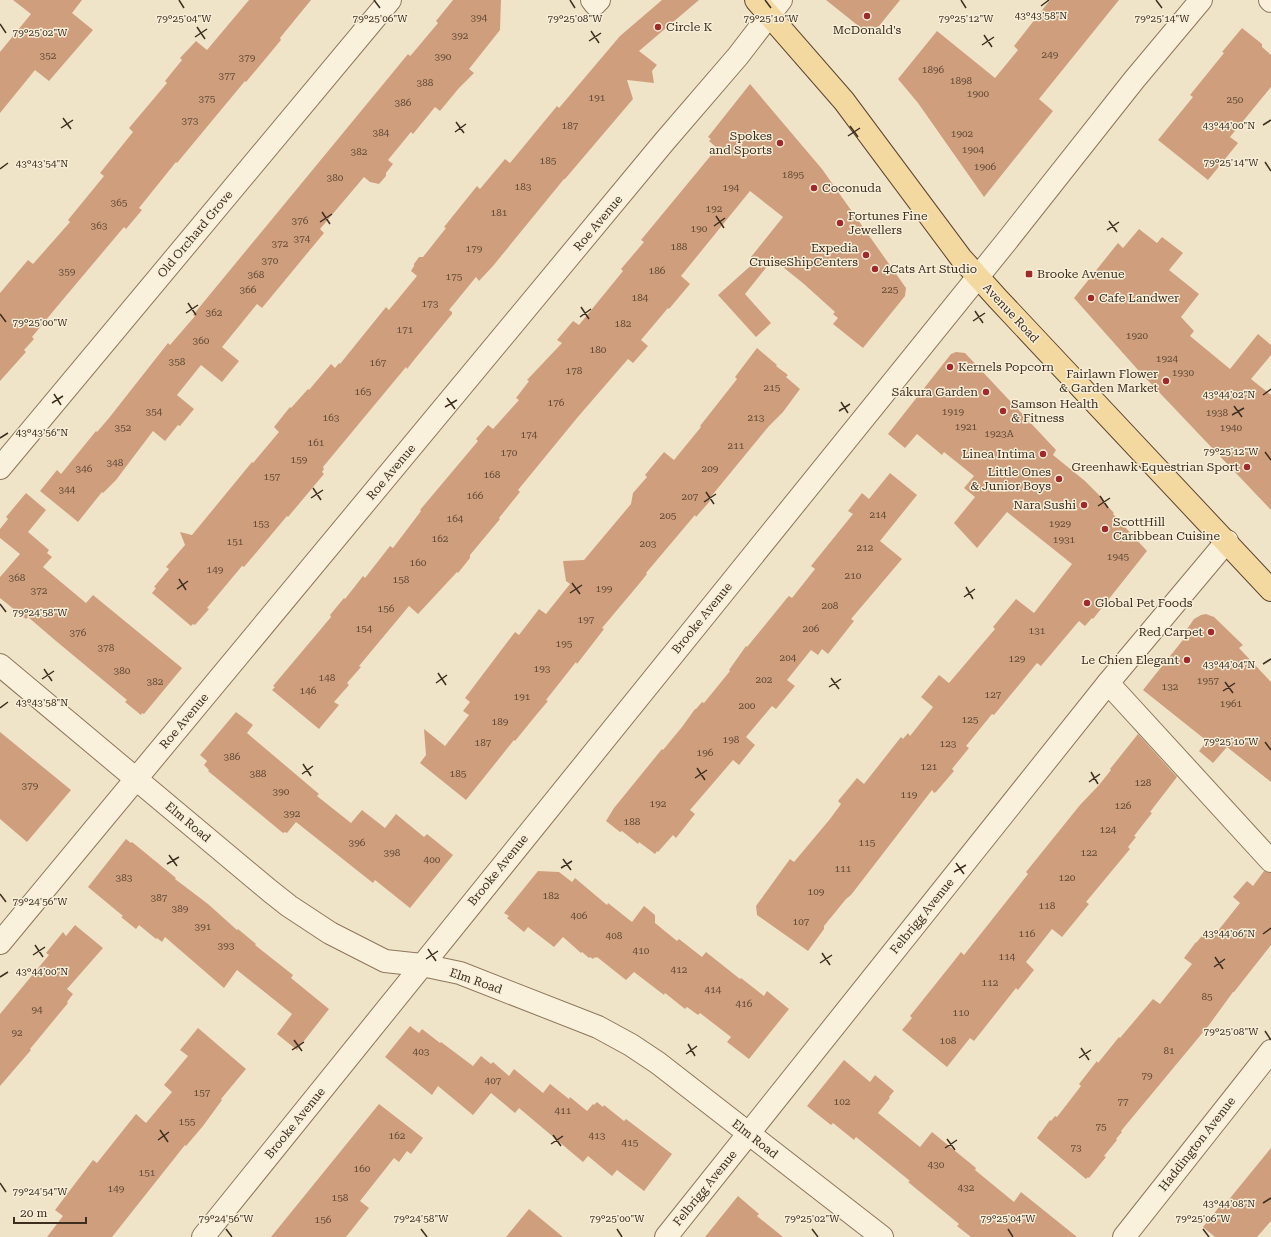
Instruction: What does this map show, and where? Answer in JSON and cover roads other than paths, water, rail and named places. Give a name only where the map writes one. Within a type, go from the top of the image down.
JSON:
[{"type":"main road","name":"Avenue Road","points":[[769,5],[844,101],[961,258],[1227,541],[1271,590]]},
{"type":"street","name":"Old Orchard Grove","points":[[0,468],[390,0]]},
{"type":"street","points":[[592,0],[595,4],[599,0]]},
{"type":"street","name":"Brooke Avenue","points":[[203,1237],[1112,108],[1201,0]]},
{"type":"street","name":"Roe Avenue","points":[[0,943],[659,149],[738,56],[769,5]]},
{"type":"street","name":"Felbrigg Avenue","points":[[666,1237],[1108,683],[1227,541]]},
{"type":"street","name":"Elm Road","points":[[0,665],[270,890],[309,920],[330,933],[385,961],[422,965],[460,973],[598,1028],[631,1045],[658,1062],[748,1134],[882,1237]]},
{"type":"street","points":[[1108,683],[1271,861]]},
{"type":"street","name":"Haddington Avenue","points":[[1124,1237],[1271,1051]]},
{"type":"place","name":"McDonald's","points":[[867,16]]},
{"type":"place","name":"Circle K","points":[[658,27]]},
{"type":"place","name":"Spokes and Sports","points":[[780,143]]},
{"type":"place","name":"Coconuda","points":[[814,188]]},
{"type":"place","name":"Fortunes Fine Jewellers","points":[[840,223]]},
{"type":"place","name":"Expedia CruiseShipCenters","points":[[866,255]]},
{"type":"place","name":"4Cats Art Studio","points":[[875,269]]},
{"type":"place","name":"Brooke Avenue","points":[[1029,274]]},
{"type":"place","name":"Cafe Landwer","points":[[1091,298]]},
{"type":"place","name":"Kernels Popcorn","points":[[950,367]]},
{"type":"place","name":"Fairlawn Flower & Garden Market","points":[[1166,381]]},
{"type":"place","name":"Sakura Garden","points":[[986,392]]},
{"type":"place","name":"Samson Health & Fitness","points":[[1003,411]]},
{"type":"place","name":"Linea Intima","points":[[1043,454]]},
{"type":"place","name":"Greenhawk Equestrian Sport","points":[[1247,467]]},
{"type":"place","name":"Little Ones & Junior Boys","points":[[1059,479]]},
{"type":"place","name":"Nara Sushi","points":[[1084,505]]},
{"type":"place","name":"ScottHill Caribbean Cuisine","points":[[1105,529]]},
{"type":"place","name":"Global Pet Foods","points":[[1087,603]]},
{"type":"place","name":"Red Carpet","points":[[1211,632]]},
{"type":"place","name":"Le Chien Elegant","points":[[1187,660]]}]
